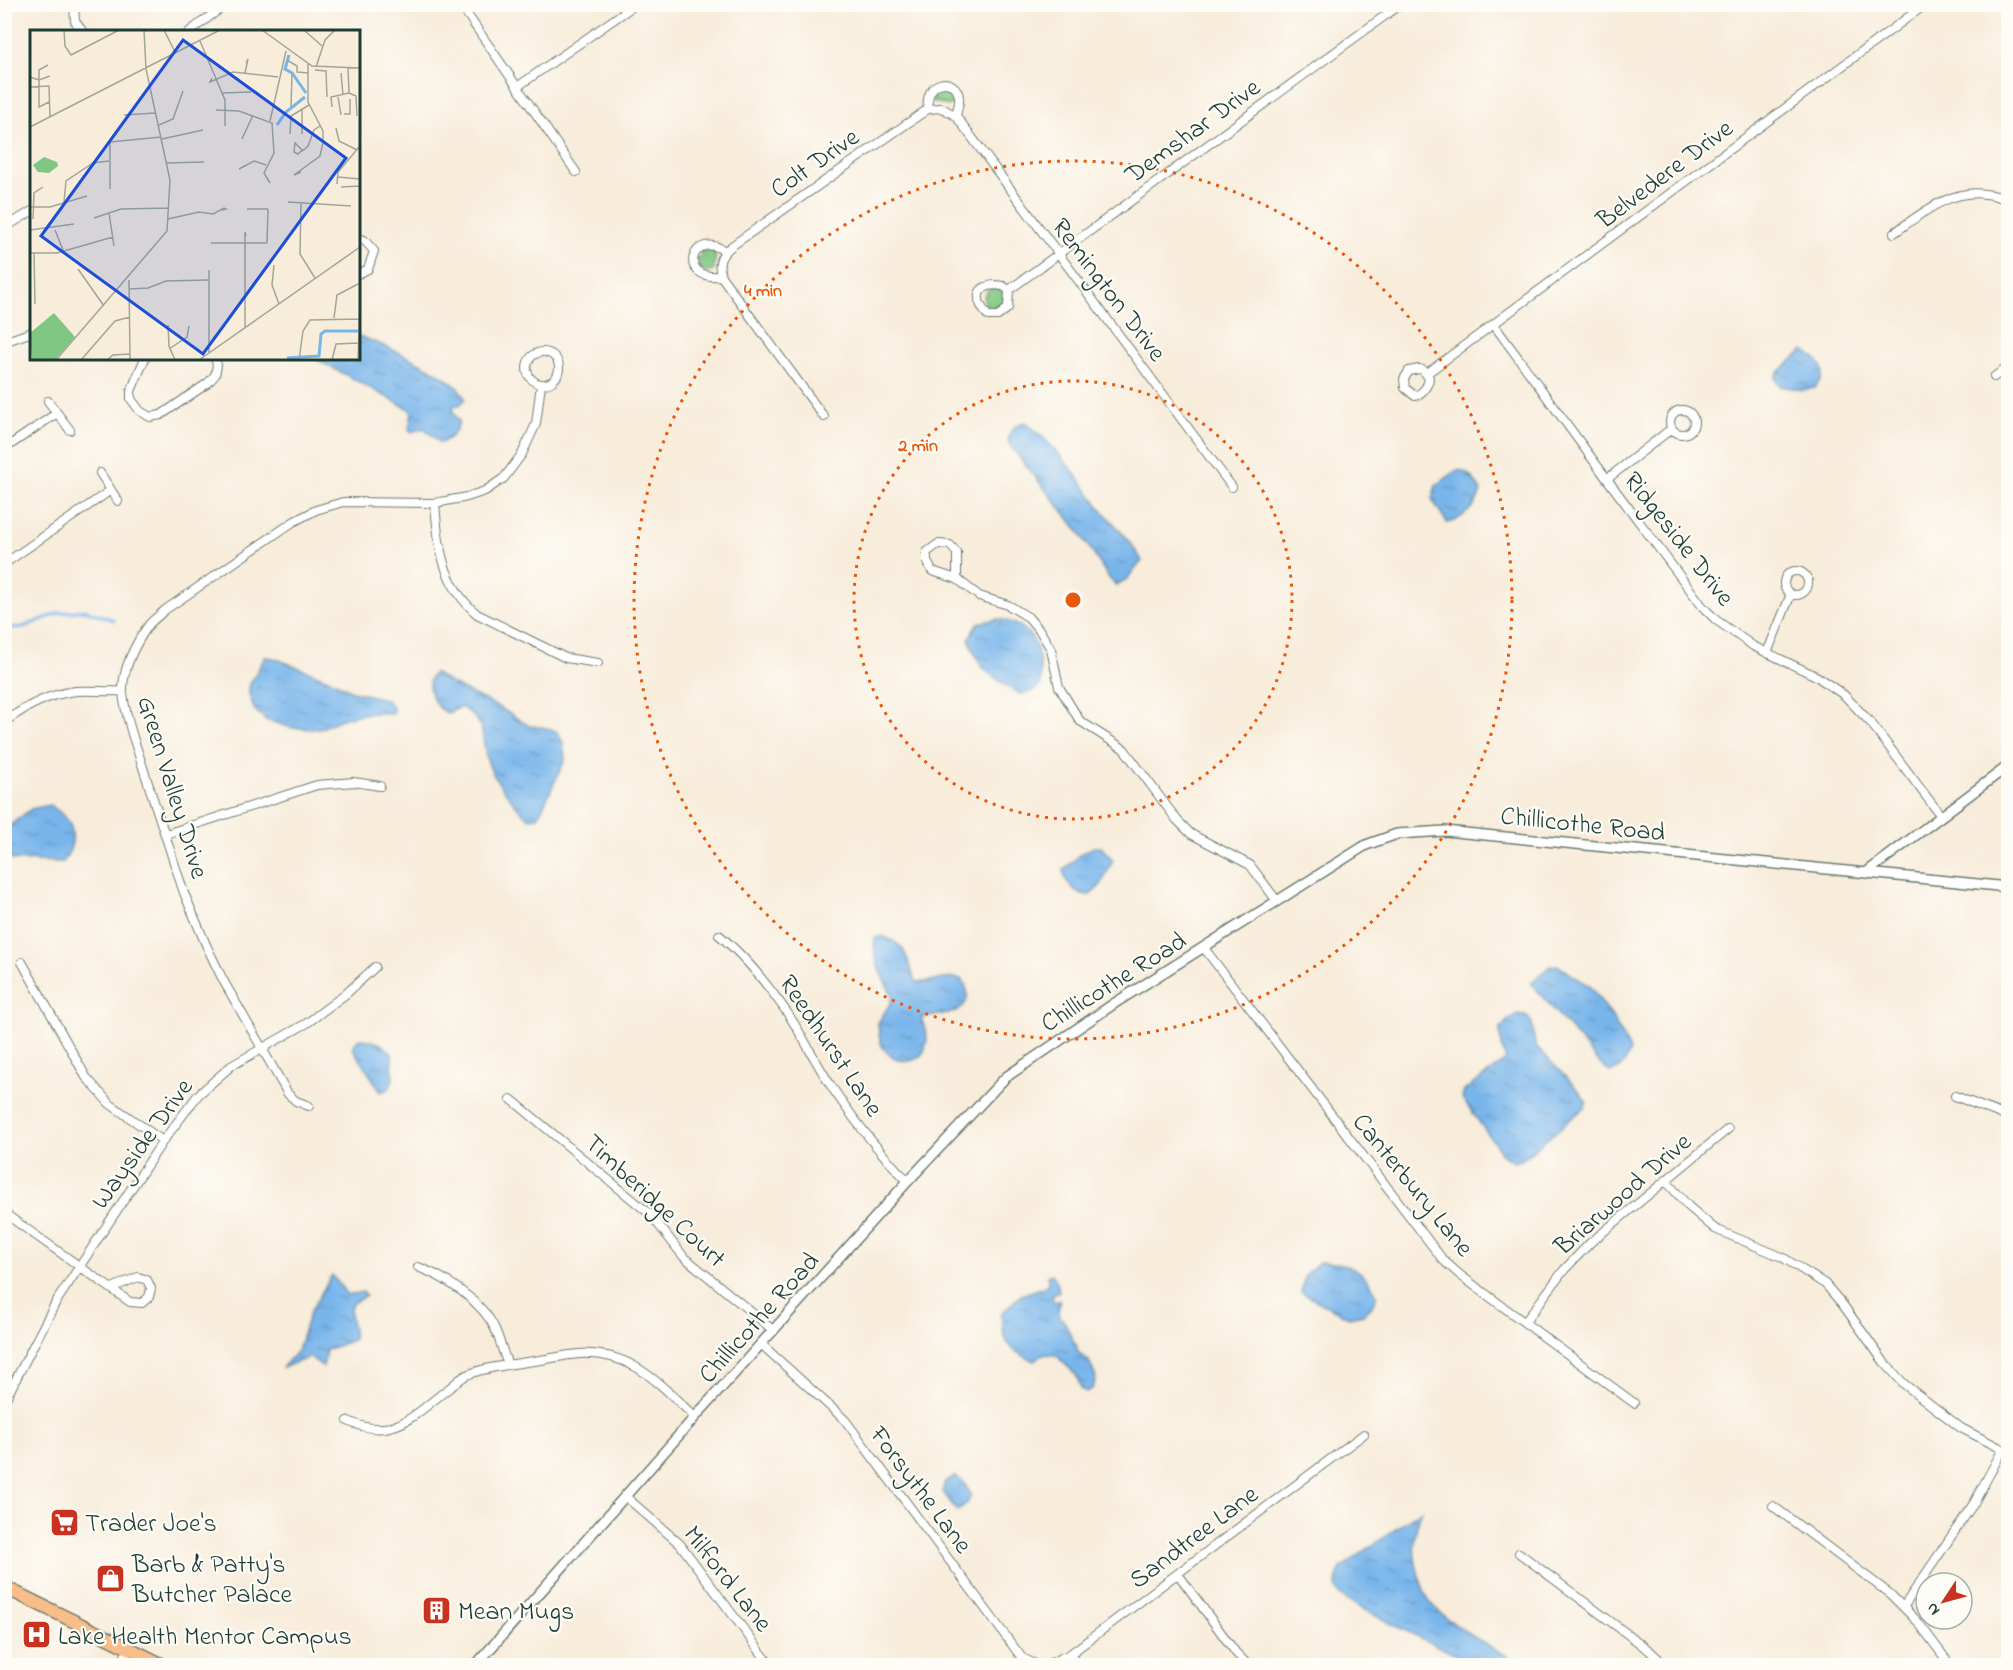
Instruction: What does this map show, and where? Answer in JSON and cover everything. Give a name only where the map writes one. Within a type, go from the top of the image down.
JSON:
[{"type":"main road","points":[[4,1587],[165,1665]]},
{"type":"street","points":[[74,4],[75,21],[82,30]]},
{"type":"street","points":[[460,4],[576,172]]},
{"type":"street","points":[[518,87],[636,4]]},
{"type":"street","name":"Demshar Drive","points":[[1009,290],[1401,4]]},
{"type":"street","name":"Belvedere Drive","points":[[1426,374],[1926,4]]},
{"type":"street","points":[[192,30],[221,8]]},
{"type":"street","points":[[942,83],[949,84],[959,94],[960,101],[956,116],[942,108],[928,109],[927,100],[935,86],[942,83]]},
{"type":"street","name":"Colt Drive","points":[[725,251],[928,109]]},
{"type":"street","name":"Remington Drive","points":[[956,116],[1232,487]]},
{"type":"street","points":[[1894,233],[1934,204],[1961,195],[1985,194],[2008,200]]},
{"type":"street","points":[[4,228],[30,212]]},
{"type":"street","points":[[360,239],[374,251],[368,269],[360,273]]},
{"type":"street","points":[[720,276],[701,275],[694,268],[693,259],[697,250],[706,245],[719,247],[725,251],[720,260],[720,276],[824,417]]},
{"type":"street","points":[[987,285],[1003,286],[1009,290],[1008,308],[998,316],[988,316],[979,305],[978,296],[987,285]]},
{"type":"street","name":"Ridgeside Drive","points":[[1494,325],[1703,607],[1730,631],[1816,676],[1851,702],[1871,723],[1941,816]]},
{"type":"street","points":[[4,342],[30,333]]},
{"type":"street","name":"Green Valley Drive","points":[[545,352],[556,358],[559,370],[552,381],[540,384],[530,378],[527,366],[533,355],[545,352]]},
{"type":"street","points":[[144,360],[131,391],[131,399],[140,411],[150,417],[161,415],[208,383],[215,375],[216,360]]},
{"type":"street","points":[[1994,377],[2008,367]]},
{"type":"street","name":"Green Valley Drive","points":[[309,1106],[296,1101],[288,1094],[223,980],[207,947],[184,893],[132,734],[123,691],[124,680],[133,653],[149,625],[165,610],[293,522],[316,510],[343,502],[435,503],[467,497],[485,491],[504,478],[522,454],[536,424],[540,384]]},
{"type":"street","points":[[48,401],[69,430]]},
{"type":"street","points":[[4,449],[57,413]]},
{"type":"street","points":[[1606,479],[1671,429]]},
{"type":"street","points":[[100,473],[118,501]]},
{"type":"street","points":[[4,564],[111,490]]},
{"type":"street","points":[[435,503],[438,544],[445,570],[468,606],[477,614],[496,624],[566,657],[598,663]]},
{"type":"street","points":[[957,579],[957,553],[950,545],[938,544],[927,552],[927,561],[932,572],[957,579],[979,596],[1008,605],[1029,617],[1050,649],[1059,687],[1080,721],[1124,749],[1177,820],[1191,834],[1250,865],[1277,901]]},
{"type":"street","points":[[1767,652],[1791,594]]},
{"type":"street","points":[[4,722],[31,704],[57,694],[82,691],[123,691]]},
{"type":"street","points":[[1867,872],[2008,765]]},
{"type":"street","points":[[166,834],[317,784],[354,782],[380,786]]},
{"type":"street","name":"Chillicothe Road","points":[[475,1665],[908,1181],[1006,1077],[1056,1042],[1366,844],[1397,834],[1445,831],[2008,887]]},
{"type":"street","name":"Reedhurst Lane","points":[[719,935],[745,957],[788,1014],[833,1089],[889,1162],[908,1181]]},
{"type":"street","name":"Canterbury Lane","points":[[1204,948],[1443,1260],[1460,1275],[1634,1403]]},
{"type":"street","points":[[22,962],[86,1077],[110,1104],[163,1141]]},
{"type":"street","name":"Wayside Drive","points":[[4,1402],[56,1302],[163,1141],[198,1095],[231,1066],[307,1023],[347,993],[375,967]]},
{"type":"street","points":[[1955,1096],[2008,1117]]},
{"type":"street","name":"Timberidge Court","points":[[511,1099],[651,1215],[683,1256],[774,1331]]},
{"type":"street","name":"Briarwood Drive","points":[[1525,1322],[1575,1258],[1728,1129]]},
{"type":"street","points":[[1666,1180],[1688,1206],[1715,1229],[1782,1257],[1825,1284],[1884,1362],[1904,1384],[1961,1428],[2006,1450],[1974,1503],[1904,1606]]},
{"type":"street","points":[[4,1213],[130,1302],[142,1303],[149,1297],[152,1288],[147,1280],[138,1278],[112,1288]]},
{"type":"street","points":[[418,1266],[438,1274],[481,1308],[495,1327],[508,1365]]},
{"type":"street","name":"Forsythe Lane","points":[[761,1344],[845,1420],[1022,1658],[1042,1665]]},
{"type":"street","points":[[348,1421],[373,1429],[395,1427],[416,1414],[466,1375],[508,1365],[579,1354],[606,1355],[627,1361],[645,1372],[695,1417]]},
{"type":"street","name":"Sandtree Lane","points":[[1042,1665],[1070,1654],[1364,1434]]},
{"type":"street","name":"Milford Lane","points":[[625,1496],[680,1544],[771,1665]]},
{"type":"street","points":[[1773,1506],[1904,1606],[1951,1665]]},
{"type":"street","points":[[1519,1553],[1666,1665]]},
{"type":"street","points":[[1178,1574],[1236,1653],[1250,1665]]},
{"type":"street","points":[[120,1665],[129,1648]]},
{"type":"street","points":[[1070,1654],[1078,1665]]},
{"type":"green space","points":[[940,87],[945,88],[954,96],[953,103],[949,106],[932,101],[934,92]]},
{"type":"green space","points":[[711,249],[716,254],[712,272],[701,269],[698,265],[702,251]]},
{"type":"green space","points":[[995,288],[1003,291],[1006,299],[1003,307],[995,310],[987,307],[984,299],[987,291]]},
{"type":"water","points":[[360,336],[435,372],[460,390],[465,399],[459,406],[453,407],[453,412],[459,421],[457,429],[440,443],[424,428],[412,432],[409,429],[412,413],[409,409],[318,360],[360,360]]},
{"type":"water","points":[[1804,350],[1822,367],[1820,382],[1815,388],[1803,390],[1780,386],[1775,378],[1779,372]]},
{"type":"water","points":[[1025,422],[1060,455],[1142,561],[1127,579],[1116,585],[1109,578],[1078,530],[1012,448],[1008,441],[1010,434],[1016,426]]},
{"type":"water","points":[[1457,470],[1468,474],[1481,491],[1476,502],[1468,511],[1458,519],[1447,523],[1432,499],[1436,486]]},
{"type":"water","points":[[997,619],[1020,626],[1034,641],[1040,661],[1041,685],[1031,692],[1020,694],[994,678],[977,659],[969,638],[978,623]]},
{"type":"water","points":[[265,657],[274,658],[336,682],[352,691],[385,699],[393,707],[393,713],[368,713],[344,718],[319,729],[292,728],[266,720],[254,709],[249,694],[249,686]]},
{"type":"water","points":[[434,673],[529,726],[556,731],[563,742],[565,760],[538,817],[530,818],[523,813],[495,778],[485,753],[481,728],[471,714],[461,707],[448,713],[434,701],[429,683]]},
{"type":"water","points":[[50,805],[64,816],[71,828],[71,846],[63,862],[13,860],[5,851],[5,832],[8,827],[31,809]]},
{"type":"water","points":[[1094,847],[1101,847],[1113,860],[1101,885],[1090,895],[1076,891],[1066,879],[1064,870],[1080,854]]},
{"type":"water","points":[[882,936],[892,940],[903,950],[917,983],[956,978],[963,981],[967,989],[967,999],[959,1010],[944,1015],[921,1018],[927,1042],[923,1052],[913,1060],[899,1060],[892,1057],[880,1041],[878,1023],[891,1002],[892,994],[876,959],[875,938]]},
{"type":"water","points":[[1557,965],[1591,987],[1612,1017],[1630,1050],[1626,1061],[1618,1069],[1610,1072],[1601,1065],[1531,983],[1550,966]]},
{"type":"water","points":[[1519,1014],[1532,1023],[1536,1046],[1578,1090],[1587,1103],[1523,1159],[1513,1162],[1503,1155],[1462,1098],[1464,1091],[1506,1060],[1501,1046],[1500,1029],[1509,1019]]},
{"type":"water","points":[[359,1039],[377,1043],[392,1054],[393,1079],[389,1089],[381,1092],[352,1047]]},
{"type":"water","points":[[1319,1262],[1347,1265],[1361,1273],[1377,1295],[1372,1306],[1363,1314],[1349,1317],[1301,1292],[1305,1276]]},
{"type":"water","points":[[1052,1274],[1059,1291],[1053,1294],[1052,1298],[1054,1302],[1060,1300],[1058,1313],[1079,1353],[1089,1361],[1096,1378],[1093,1388],[1087,1392],[1082,1390],[1076,1375],[1056,1355],[1043,1354],[1034,1361],[1012,1348],[1004,1335],[1001,1314],[1021,1295],[1044,1287],[1048,1283],[1048,1276]]},
{"type":"water","points":[[332,1275],[347,1295],[363,1292],[366,1295],[350,1307],[353,1340],[326,1350],[323,1367],[310,1357],[282,1368],[298,1350],[310,1312]]},
{"type":"water","points":[[955,1476],[963,1482],[971,1494],[968,1502],[957,1511],[943,1492],[944,1483]]},
{"type":"water","points":[[1422,1510],[1416,1528],[1415,1554],[1421,1582],[1429,1601],[1453,1623],[1522,1665],[1489,1667],[1474,1662],[1383,1620],[1346,1599],[1337,1591],[1337,1578],[1341,1568]]},
{"type":"waterway","points":[[4,628],[23,627],[59,613],[85,610],[114,620]]},
{"type":"place","name":"Trader Joe's","points":[[64,1522]]},
{"type":"place","name":"Barb & Patty's Butcher Palace","points":[[111,1578]]},
{"type":"place","name":"Mean Mugs","points":[[437,1610]]},
{"type":"place","name":"Lake Health Mentor Campus","points":[[37,1635]]}]
